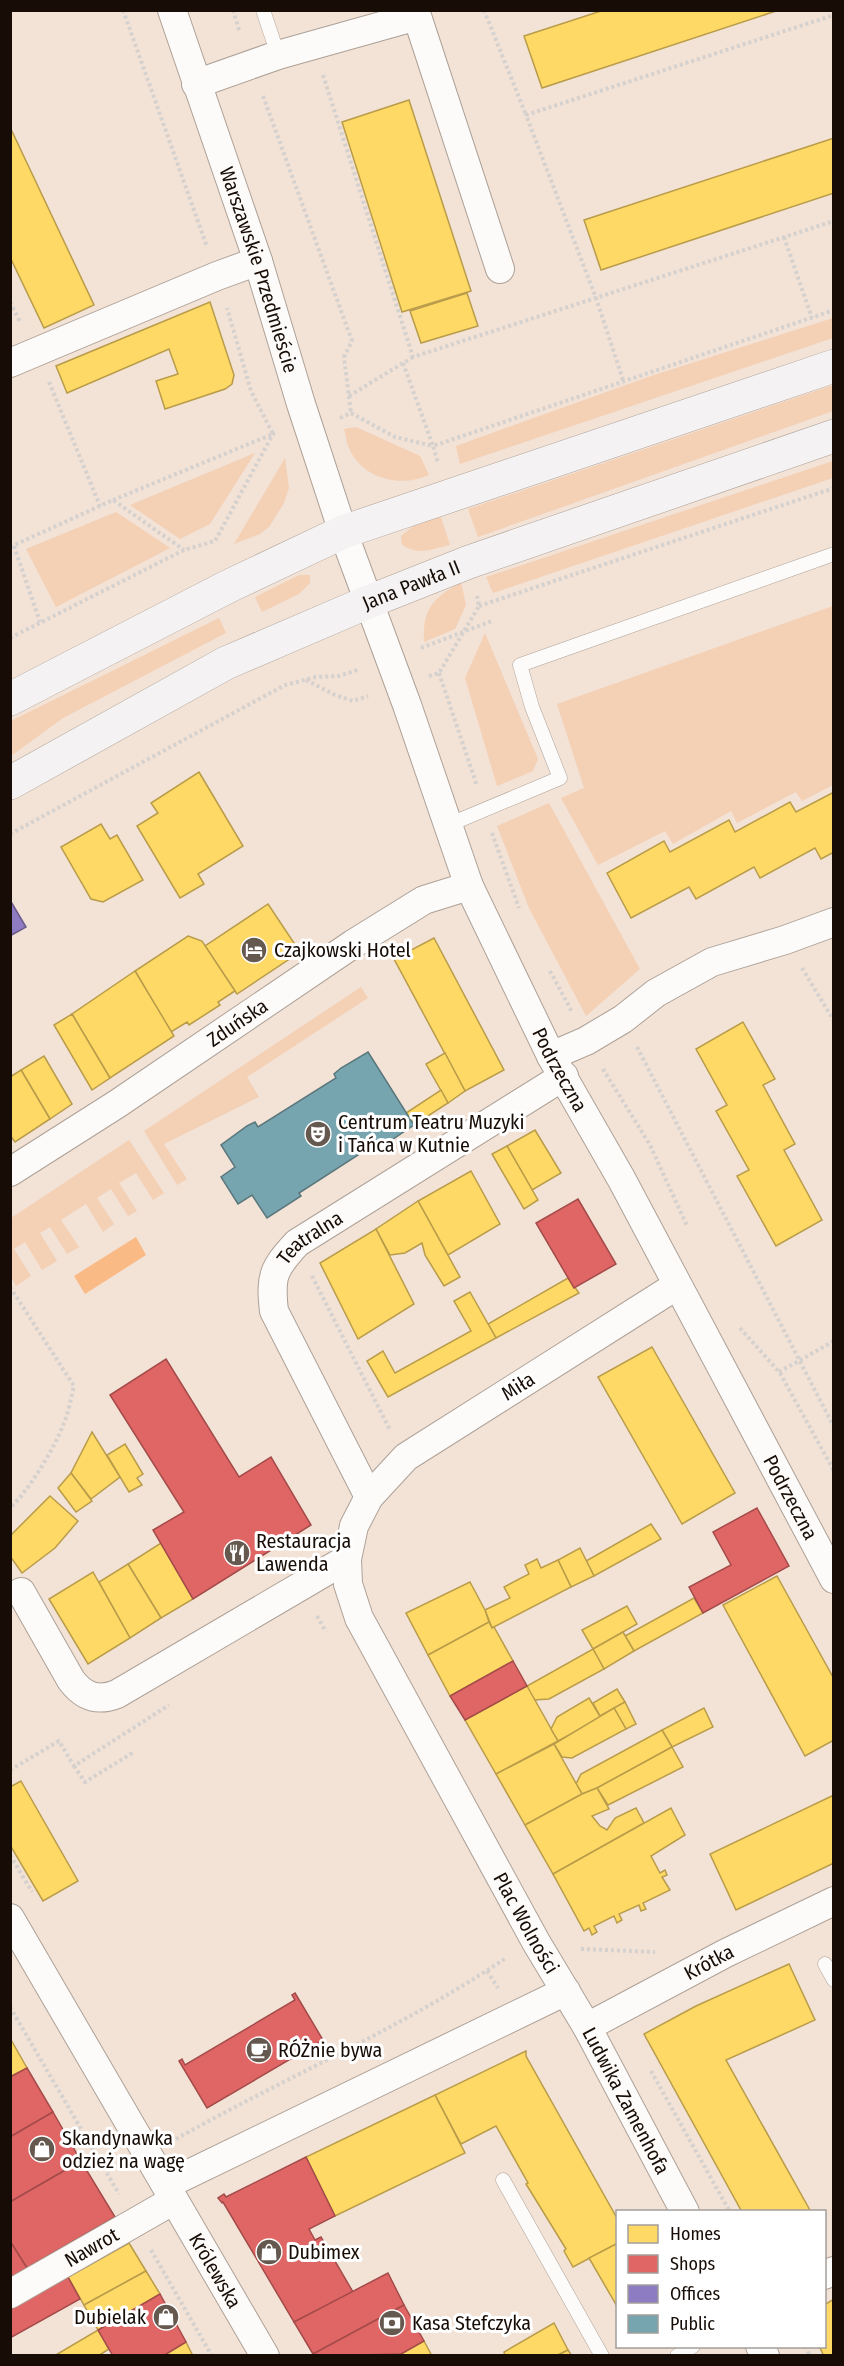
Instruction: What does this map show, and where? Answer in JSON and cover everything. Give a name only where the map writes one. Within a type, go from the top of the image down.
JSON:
[{"type":"street","name":"Warszawskie Przedmieście","points":[[172,10],[258,261],[343,532]]},
{"type":"street","points":[[196,84],[278,55],[417,16],[500,269]]},
{"type":"street","points":[[10,363],[258,261]]},
{"type":"street","points":[[10,699],[229,586],[343,532],[834,366]]},
{"type":"street","name":"Jana Pawła II","points":[[10,783],[226,663],[368,602],[469,562],[834,436]]},
{"type":"street","name":"Podrzeczna","points":[[343,532],[469,886],[557,1066],[622,1180],[676,1286],[834,1579]]},
{"type":"street","name":"Zduńska","points":[[10,1172],[117,1104],[353,944],[424,900],[469,886]]},
{"type":"street","name":"Teatralna","points":[[369,1497],[274,1311],[271,1285],[281,1261],[297,1244],[557,1066],[586,1041],[623,1019],[656,993],[712,962],[834,922]]},
{"type":"street","name":"Miła","points":[[369,1497],[406,1457],[676,1286]]},
{"type":"street","name":"Plac Wolności","points":[[170,2193],[566,1991],[536,1942],[359,1618],[348,1584],[347,1558],[354,1526],[369,1497]]},
{"type":"street","points":[[21,1592],[71,1680],[80,1691],[90,1696],[108,1698],[117,1695],[347,1558]]},
{"type":"street","name":"Krótka","points":[[587,2027],[726,1953],[834,1900]]},
{"type":"street","points":[[10,1918],[170,2193]]},
{"type":"street","name":"Ludwika Zamenhofa","points":[[566,1991],[685,2210]]},
{"type":"street","name":"Nawrot","points":[[10,2294],[135,2223],[170,2193]]},
{"type":"street","name":"Królewska","points":[[170,2193],[265,2355]]},
{"type":"lane","points":[[263,10],[278,55]]},
{"type":"lane","points":[[448,825],[560,778],[532,707],[520,665],[834,554]]},
{"type":"lane","points":[[825,1964],[834,1980]]},
{"type":"lane","points":[[503,2180],[602,2355]]},
{"type":"path","points":[[40,622],[12,547],[113,500],[273,434],[251,391],[217,276],[123,10]]},
{"type":"path","points":[[233,10],[352,341],[344,357],[351,413]]},
{"type":"path","points":[[484,10],[596,298],[623,380]]},
{"type":"path","points":[[526,114],[833,15],[832,10]]},
{"type":"path","points":[[784,237],[812,318]]},
{"type":"path","points":[[403,363],[433,446],[834,310]]},
{"type":"path","points":[[37,352],[100,506]]},
{"type":"path","points":[[349,396],[413,357]]},
{"type":"path","points":[[478,606],[834,488]]},
{"type":"path","points":[[113,500],[184,550]]},
{"type":"path","points":[[10,834],[285,685],[316,677],[339,676],[390,660],[492,621]]},
{"type":"path","points":[[439,673],[499,855],[520,909]]},
{"type":"path","points":[[785,939],[834,1022]]},
{"type":"path","points":[[548,969],[586,1041],[650,1145],[688,1229]]},
{"type":"path","points":[[623,1019],[834,1427]]},
{"type":"path","points":[[310,1272],[382,1415],[406,1457]]},
{"type":"path","points":[[10,1287],[74,1386],[66,1418],[59,1434],[33,1479],[10,1508]]},
{"type":"path","points":[[734,1321],[780,1372],[834,1471]]},
{"type":"path","points":[[780,1372],[834,1341]]},
{"type":"path","points":[[74,1766],[156,1713]]},
{"type":"path","points":[[10,1770],[59,1741],[85,1782],[134,1752]]},
{"type":"path","points":[[176,2139],[244,2100],[354,2046],[441,1998]]},
{"type":"path","points":[[10,2007],[212,2355]]},
{"type":"shaded area","points":[[833,318],[833,338],[460,464],[456,446],[651,376]]},
{"type":"shaded area","points":[[833,385],[833,411],[478,537],[468,509]]},
{"type":"shaded area","points":[[356,427],[420,456],[429,475],[407,481],[383,478],[373,474],[355,459],[348,446],[344,429]]},
{"type":"shaded area","points":[[255,453],[210,524],[180,539],[130,505]]},
{"type":"shaded area","points":[[285,458],[289,488],[284,503],[269,527],[260,534],[234,544]]},
{"type":"shaded area","points":[[833,461],[833,478],[493,593],[486,577]]},
{"type":"shaded area","points":[[116,512],[170,548],[56,607],[26,549]]},
{"type":"shaded area","points":[[440,514],[450,545],[420,551],[402,545],[401,536],[412,527]]},
{"type":"shaded area","points":[[299,575],[310,575],[310,583],[299,594],[262,612],[255,597]]},
{"type":"shaded area","points":[[461,582],[466,605],[455,629],[424,642],[425,621],[432,605],[444,593]]},
{"type":"shaded area","points":[[833,606],[833,785],[802,801],[796,792],[737,823],[731,811],[673,844],[665,831],[598,865],[561,798],[584,788],[557,704]]},
{"type":"shaded area","points":[[219,618],[226,633],[63,718],[11,756],[11,721]]},
{"type":"shaded area","points":[[485,633],[538,759],[533,771],[497,786],[465,678]]},
{"type":"shaded area","points":[[549,803],[640,969],[586,1016],[529,908],[497,826]]},
{"type":"shaded area","points":[[361,987],[368,998],[247,1077],[259,1097],[164,1144],[187,1179],[177,1185],[144,1131]]},
{"type":"shaded area","points":[[129,1140],[164,1193],[153,1200],[136,1173],[119,1183],[137,1211],[128,1216],[111,1189],[97,1198],[114,1224],[103,1232],[86,1204],[61,1220],[79,1247],[67,1254],[50,1227],[40,1233],[57,1261],[42,1270],[25,1242],[14,1249],[31,1276],[16,1286],[11,1276],[11,1218]]},
{"type":"shaded area","points":[[136,1237],[146,1255],[85,1294],[74,1276]]},
{"type":"building: Homes","points":[[604,10],[779,10],[542,88],[524,36]]},
{"type":"building: Homes","points":[[409,100],[471,291],[402,312],[342,122]]},
{"type":"building: Homes","points":[[10,127],[94,305],[44,328],[10,257]]},
{"type":"building: Homes","points":[[834,138],[834,193],[601,270],[584,220]]},
{"type":"building: Homes","points":[[467,293],[478,326],[421,343],[410,311]]},
{"type":"building: Homes","points":[[210,302],[234,375],[232,384],[225,389],[165,409],[156,381],[178,374],[169,349],[67,393],[56,366]]},
{"type":"building: Homes","points":[[199,772],[243,846],[198,874],[204,884],[180,898],[137,826],[158,813],[151,803]]},
{"type":"building: Homes","points":[[834,792],[834,852],[821,859],[815,848],[760,878],[754,867],[696,899],[689,887],[631,918],[607,873],[664,841],[670,852],[729,820],[735,832],[790,802],[796,812]]},
{"type":"building: Homes","points":[[101,824],[110,839],[117,835],[143,880],[103,902],[91,899],[61,847]]},
{"type":"building: Homes","points":[[268,904],[300,952],[237,994],[205,946]]},
{"type":"building: Homes","points":[[188,936],[202,941],[235,991],[218,1002],[220,1005],[189,1025],[187,1022],[171,1032],[135,971]]},
{"type":"building: Homes","points":[[434,938],[504,1070],[465,1091],[394,959]]},
{"type":"building: Homes","points":[[135,971],[174,1036],[110,1078],[72,1014]]},
{"type":"building: Homes","points":[[72,1014],[110,1078],[92,1090],[54,1025]]},
{"type":"building: Homes","points":[[743,1022],[775,1079],[763,1085],[795,1144],[784,1150],[822,1220],[776,1246],[737,1176],[749,1170],[716,1111],[727,1105],[696,1049]]},
{"type":"building: Homes","points":[[445,1053],[465,1091],[448,1103],[426,1064]]},
{"type":"building: Homes","points":[[44,1056],[72,1104],[50,1119],[21,1070]]},
{"type":"building: Homes","points":[[21,1070],[50,1119],[15,1142],[10,1135],[10,1077]]},
{"type":"building: Homes","points":[[441,1090],[448,1103],[414,1125],[406,1113]]},
{"type":"building: Homes","points":[[535,1130],[561,1173],[532,1190],[507,1146]]},
{"type":"building: Homes","points":[[507,1146],[538,1200],[524,1209],[492,1154]]},
{"type":"building: Homes","points":[[471,1171],[500,1224],[448,1255],[418,1201]]},
{"type":"building: Homes","points":[[418,1201],[460,1277],[444,1286],[425,1255],[422,1243],[405,1253],[390,1255],[376,1229]]},
{"type":"building: Homes","points":[[376,1229],[414,1304],[358,1339],[320,1263]]},
{"type":"building: Homes","points":[[568,1278],[579,1293],[496,1338],[488,1324]]},
{"type":"building: Homes","points":[[470,1292],[496,1338],[388,1397],[367,1361],[383,1351],[395,1373],[471,1331],[454,1301]]},
{"type":"building: Homes","points":[[652,1347],[735,1493],[682,1524],[598,1377]]},
{"type":"building: Homes","points":[[92,1432],[120,1477],[91,1499],[71,1473]]},
{"type":"building: Homes","points":[[125,1444],[143,1474],[137,1478],[142,1485],[129,1492],[107,1455]]},
{"type":"building: Homes","points":[[71,1473],[92,1501],[76,1512],[58,1488]]},
{"type":"building: Homes","points":[[50,1496],[78,1521],[55,1548],[22,1573],[10,1556],[10,1536]]},
{"type":"building: Homes","points":[[651,1524],[661,1539],[594,1576],[586,1561]]},
{"type":"building: Homes","points":[[161,1543],[193,1599],[161,1618],[128,1564]]},
{"type":"building: Homes","points":[[580,1548],[594,1576],[571,1587],[558,1560]]},
{"type":"building: Homes","points":[[537,1559],[541,1568],[558,1560],[571,1587],[492,1628],[485,1610],[510,1598],[504,1587],[529,1574],[525,1565]]},
{"type":"building: Homes","points":[[128,1564],[161,1618],[130,1638],[99,1582]]},
{"type":"building: Homes","points":[[93,1572],[130,1638],[88,1664],[49,1599]]},
{"type":"building: Homes","points":[[777,1576],[834,1679],[834,1740],[805,1756],[723,1605]]},
{"type":"building: Homes","points":[[470,1582],[489,1622],[428,1655],[406,1613]]},
{"type":"building: Homes","points":[[694,1598],[703,1613],[634,1651],[625,1636]]},
{"type":"building: Homes","points":[[627,1606],[637,1624],[593,1649],[582,1630]]},
{"type":"building: Homes","points":[[489,1622],[513,1661],[450,1696],[428,1655]]},
{"type":"building: Homes","points":[[623,1632],[634,1651],[604,1669],[593,1649]]},
{"type":"building: Homes","points":[[593,1649],[604,1669],[549,1699],[534,1700],[527,1686]]},
{"type":"building: Homes","points":[[527,1686],[558,1741],[496,1774],[465,1720]]},
{"type":"building: Homes","points":[[617,1689],[625,1702],[600,1716],[593,1703]]},
{"type":"building: Homes","points":[[589,1698],[601,1718],[558,1741],[551,1729],[557,1717]]},
{"type":"building: Homes","points":[[625,1702],[636,1724],[626,1729],[614,1708]]},
{"type":"building: Homes","points":[[614,1708],[626,1729],[572,1758],[562,1757],[554,1744]]},
{"type":"building: Homes","points":[[704,1708],[713,1727],[672,1747],[662,1730]]},
{"type":"building: Homes","points":[[662,1730],[672,1747],[582,1794],[576,1784],[581,1774]]},
{"type":"building: Homes","points":[[554,1744],[582,1794],[525,1825],[496,1774]]},
{"type":"building: Homes","points":[[672,1747],[683,1767],[608,1805],[597,1788]]},
{"type":"building: Homes","points":[[21,1781],[78,1881],[43,1901],[10,1845],[10,1787]]},
{"type":"building: Homes","points":[[597,1788],[609,1809],[592,1816],[600,1826],[607,1830],[615,1818],[636,1808],[644,1823],[553,1874],[525,1825]]},
{"type":"building: Homes","points":[[834,1795],[834,1863],[736,1910],[710,1854]]},
{"type":"building: Homes","points":[[671,1808],[685,1835],[651,1856],[660,1873],[665,1870],[667,1875],[662,1877],[670,1890],[643,1903],[646,1909],[641,1911],[639,1905],[619,1914],[622,1920],[617,1923],[614,1916],[594,1926],[597,1932],[592,1935],[589,1928],[584,1931],[553,1874]]},
{"type":"building: Homes","points":[[789,1964],[815,2020],[726,2060],[810,2210],[741,2210],[644,2034],[696,2006]]},
{"type":"building: Homes","points":[[10,2038],[27,2068],[10,2077]]},
{"type":"building: Homes","points":[[526,2051],[526,2056],[616,2216],[616,2244],[573,2267],[564,2251],[566,2249],[526,2184],[528,2183],[496,2126],[461,2144],[435,2095]]},
{"type":"building: Homes","points":[[435,2095],[465,2153],[335,2216],[306,2157]]},
{"type":"building: Homes","points":[[129,2243],[146,2271],[84,2305],[68,2277]]},
{"type":"building: Homes","points":[[616,2244],[616,2305],[589,2258]]},
{"type":"building: Homes","points":[[146,2271],[160,2294],[98,2330],[84,2305]]},
{"type":"building: Homes","points":[[834,2299],[834,2356],[824,2356],[820,2348],[826,2348],[826,2304]]},
{"type":"building: Homes","points":[[554,2323],[568,2350],[556,2356],[505,2356],[504,2352]]},
{"type":"building: Homes","points":[[98,2330],[109,2349],[98,2356],[54,2356]]},
{"type":"building: Homes","points":[[424,2341],[432,2356],[402,2356],[401,2354]]},
{"type":"building: Homes","points":[[186,2342],[193,2356],[163,2356]]},
{"type":"building: Homes","points":[[568,2350],[572,2356],[556,2356]]},
{"type":"building: Shops","points":[[578,1199],[616,1264],[574,1288],[536,1223]]},
{"type":"building: Shops","points":[[166,1359],[239,1477],[271,1457],[311,1525],[193,1599],[153,1530],[184,1512],[110,1395]]},
{"type":"building: Shops","points":[[757,1508],[789,1566],[703,1613],[689,1587],[731,1565],[713,1532]]},
{"type":"building: Shops","points":[[513,1661],[527,1686],[465,1720],[450,1696]]},
{"type":"building: Shops","name":"RÓŻnie bywa","points":[[295,1993],[323,2040],[207,2108],[179,2061],[182,2059],[185,2065],[295,2000],[292,1995]]},
{"type":"building: Shops","points":[[27,2068],[53,2112],[10,2137],[10,2077]]},
{"type":"building: Shops","name":"Skandynawka odzież na wagę","points":[[53,2112],[81,2161],[10,2202],[10,2137]]},
{"type":"building: Shops","points":[[306,2157],[335,2216],[309,2229],[315,2240],[321,2237],[353,2292],[294,2322],[223,2202],[218,2198],[224,2194],[226,2197]]},
{"type":"building: Shops","points":[[81,2161],[115,2217],[27,2268],[10,2241],[10,2202]]},
{"type":"building: Shops","points":[[10,2241],[27,2268],[10,2278]]},
{"type":"building: Shops","points":[[388,2273],[404,2305],[313,2354],[294,2322]]},
{"type":"building: Shops","points":[[68,2277],[80,2299],[10,2338],[10,2309]]},
{"type":"building: Shops","points":[[160,2294],[186,2342],[163,2356],[113,2356],[98,2330]]},
{"type":"building: Shops","name":"Kasa Stefczyka","points":[[404,2305],[424,2341],[401,2354],[314,2356],[313,2354]]},
{"type":"building: Offices","points":[[10,900],[26,927],[10,936]]},
{"type":"building: Public","name":"Centrum Teatru Muzyki i Tańca w Kutnie","points":[[368,1052],[414,1125],[387,1143],[380,1146],[378,1142],[299,1193],[301,1196],[267,1218],[252,1195],[238,1204],[221,1177],[235,1167],[221,1145],[247,1126],[255,1122],[258,1127],[336,1078],[334,1074],[341,1068]]},
{"type":"place","name":"Czajkowski Hotel","points":[[254,950]]},
{"type":"place","name":"Centrum Teatru Muzyki i Tańca w Kutnie","points":[[318,1134]]},
{"type":"place","name":"Restauracja Lawenda","points":[[237,1553]]},
{"type":"place","name":"RÓŻnie bywa","points":[[259,2050]]},
{"type":"place","name":"Skandynawka odzież na wagę","points":[[42,2149]]},
{"type":"place","name":"Dubimex","points":[[269,2252]]},
{"type":"place","name":"Dubielak","points":[[166,2317]]},
{"type":"place","name":"Kasa Stefczyka","points":[[392,2323]]}]
